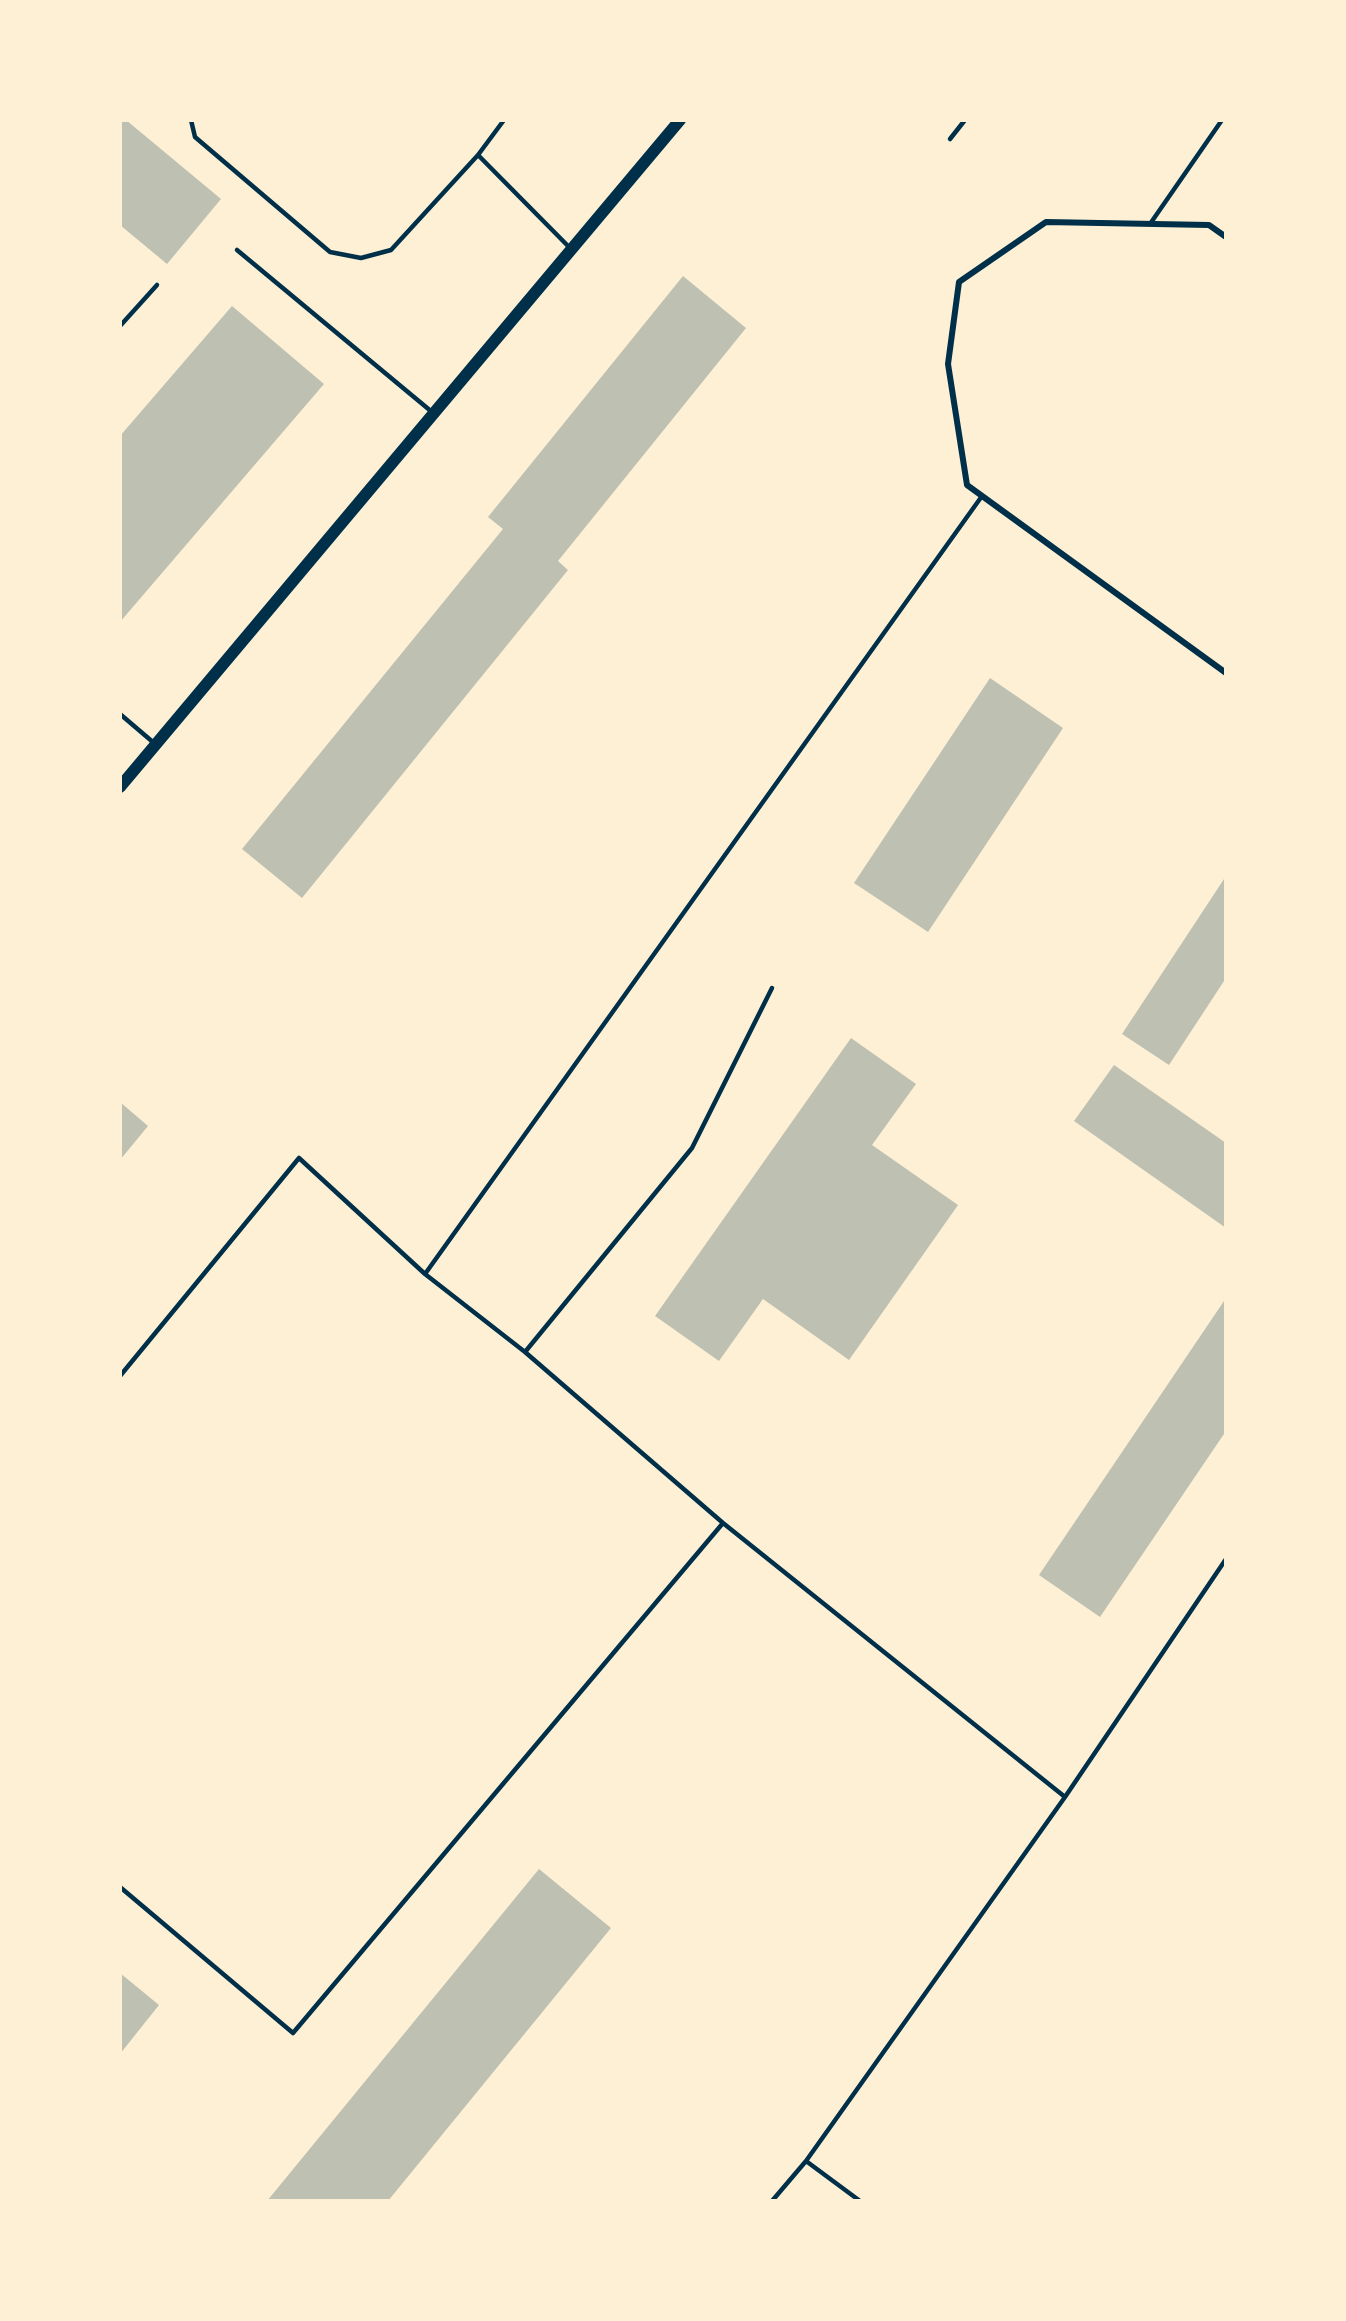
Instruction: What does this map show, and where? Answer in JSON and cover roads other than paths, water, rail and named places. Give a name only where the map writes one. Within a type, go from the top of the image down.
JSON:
[{"type":"main road","points":[[120,787],[680,120]]},
{"type":"street","points":[[1226,237],[1209,225],[1046,222],[959,282],[948,364],[966,485],[1226,673]]},
{"type":"lane","points":[[191,120],[195,137],[330,252],[361,258],[391,250],[478,155],[504,120]]},
{"type":"lane","points":[[950,139],[965,120]]},
{"type":"lane","points":[[1150,224],[1222,120]]},
{"type":"lane","points":[[478,155],[572,250]]},
{"type":"lane","points":[[237,250],[434,413]]},
{"type":"lane","points":[[120,326],[157,285]]},
{"type":"lane","points":[[425,1274],[982,496]]},
{"type":"lane","points":[[120,714],[156,744]]},
{"type":"lane","points":[[525,1352],[692,1148],[772,988]]},
{"type":"lane","points":[[120,1376],[299,1158],[425,1274],[525,1352],[723,1523],[1065,1797]]},
{"type":"lane","points":[[120,1887],[293,2033],[723,1523]]},
{"type":"lane","points":[[772,2201],[806,2161],[1065,1797],[1226,1559]]},
{"type":"lane","points":[[806,2161],[860,2201]]}]
